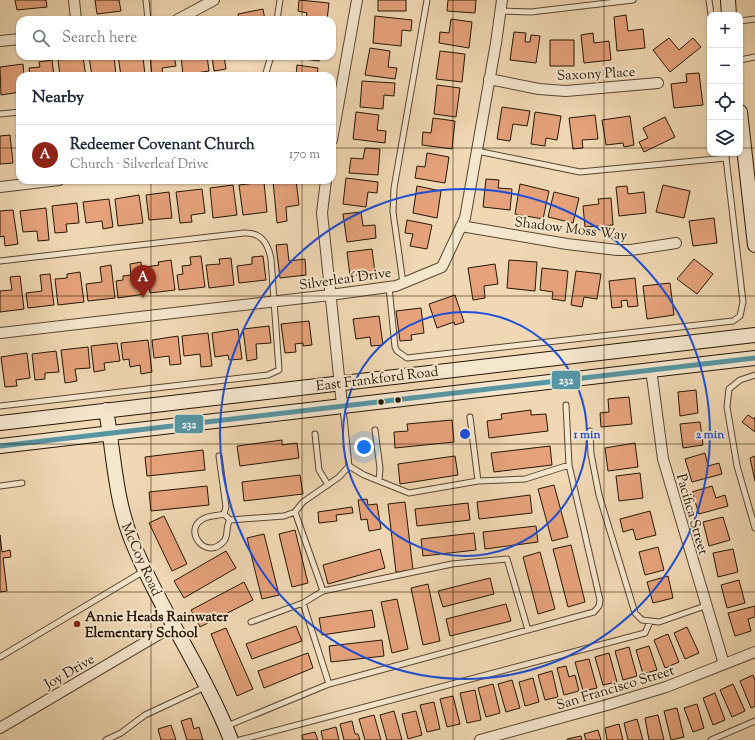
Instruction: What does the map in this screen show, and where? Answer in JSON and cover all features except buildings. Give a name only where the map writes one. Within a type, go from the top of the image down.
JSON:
[{"type":"main road","points":[[728,0],[729,12]]},
{"type":"main road","points":[[741,120],[752,189],[755,245]]},
{"type":"main road","name":"East Frankford Road","points":[[0,423],[755,335]]},
{"type":"main road","name":"East Frankford Road","points":[[0,446],[755,358]]},
{"type":"main road","name":"McCoy Road","points":[[106,410],[115,476],[123,514],[144,570],[173,626],[208,686],[232,740]]},
{"type":"street","points":[[74,0],[76,16]]},
{"type":"street","points":[[184,16],[214,0]]},
{"type":"street","points":[[336,118],[357,0]]},
{"type":"street","name":"Silverleaf Drive","points":[[0,332],[389,287],[403,283],[442,267],[465,218],[502,0]]},
{"type":"street","points":[[0,41],[16,39]]},
{"type":"street","name":"Saxony Place","points":[[489,79],[539,89],[566,91],[658,83]]},
{"type":"street","points":[[0,187],[25,184]]},
{"type":"street","points":[[326,184],[322,212],[342,405]]},
{"type":"street","name":"Shadow Moss Way","points":[[461,226],[567,244],[617,250],[631,250],[676,243]]},
{"type":"street","name":"Pacifica Street","points":[[652,369],[663,459],[705,606],[724,664]]},
{"type":"street","name":"Joy Drive","points":[[0,728],[173,626]]},
{"type":"street","name":"San Francisco Street","points":[[480,740],[608,705],[666,687],[755,652]]},
{"type":"lane","points":[[146,0],[148,16]]},
{"type":"lane","points":[[278,16],[280,0]]},
{"type":"lane","points":[[403,283],[393,212],[394,188],[427,0]]},
{"type":"lane","points":[[500,11],[531,12],[633,0]]},
{"type":"lane","points":[[709,0],[711,12]]},
{"type":"lane","points":[[743,21],[755,19]]},
{"type":"lane","points":[[743,60],[755,58]]},
{"type":"lane","points":[[266,72],[270,60]]},
{"type":"lane","points":[[0,114],[16,112]]},
{"type":"lane","points":[[477,151],[580,172],[717,156]]},
{"type":"lane","points":[[389,287],[397,351],[408,358],[733,321],[740,316],[744,302],[726,156]]},
{"type":"lane","points":[[0,261],[251,233],[258,235],[267,244],[271,259],[279,370],[268,375],[0,406]]},
{"type":"lane","points":[[755,375],[740,380],[729,389],[727,407],[737,466],[755,528]]},
{"type":"lane","points":[[224,514],[230,520],[284,516],[295,512],[303,502],[339,477],[349,466],[342,405]]},
{"type":"lane","points":[[226,726],[329,684],[594,612],[599,606],[600,600],[569,465],[566,405]]},
{"type":"lane","points":[[470,417],[478,481]]},
{"type":"lane","points":[[375,430],[380,468],[379,481]]},
{"type":"lane","points":[[590,431],[591,454],[599,495],[635,613],[642,620],[659,622],[705,606]]},
{"type":"lane","points":[[315,434],[320,470],[328,485]]},
{"type":"lane","points":[[219,456],[226,507],[224,514]]},
{"type":"lane","points":[[349,466],[364,476],[410,493],[478,481],[525,478],[569,465]]},
{"type":"lane","points":[[0,486],[22,483]]},
{"type":"lane","points":[[295,512],[323,591]]},
{"type":"lane","points":[[224,514],[209,516],[201,519],[196,525],[195,534],[197,540],[202,546],[211,548],[218,546],[227,535],[226,526],[230,520]]},
{"type":"lane","points":[[251,622],[303,603],[323,591],[452,564],[507,559],[528,630]]},
{"type":"lane","points":[[0,657],[144,570]]},
{"type":"lane","points":[[303,603],[329,684]]},
{"type":"lane","points":[[240,740],[645,633],[650,622]]},
{"type":"lane","points":[[106,740],[120,733],[145,715],[208,686]]},
{"type":"lane","points":[[711,740],[755,721]]},
{"type":"transit line","name":"232","points":[[0,446],[755,358]]},
{"type":"place","name":"Redeemer Covenant Church","points":[[143,298]]},
{"type":"place","name":"Annie Heads Rainwater Elementary School","points":[[77,624]]}]
